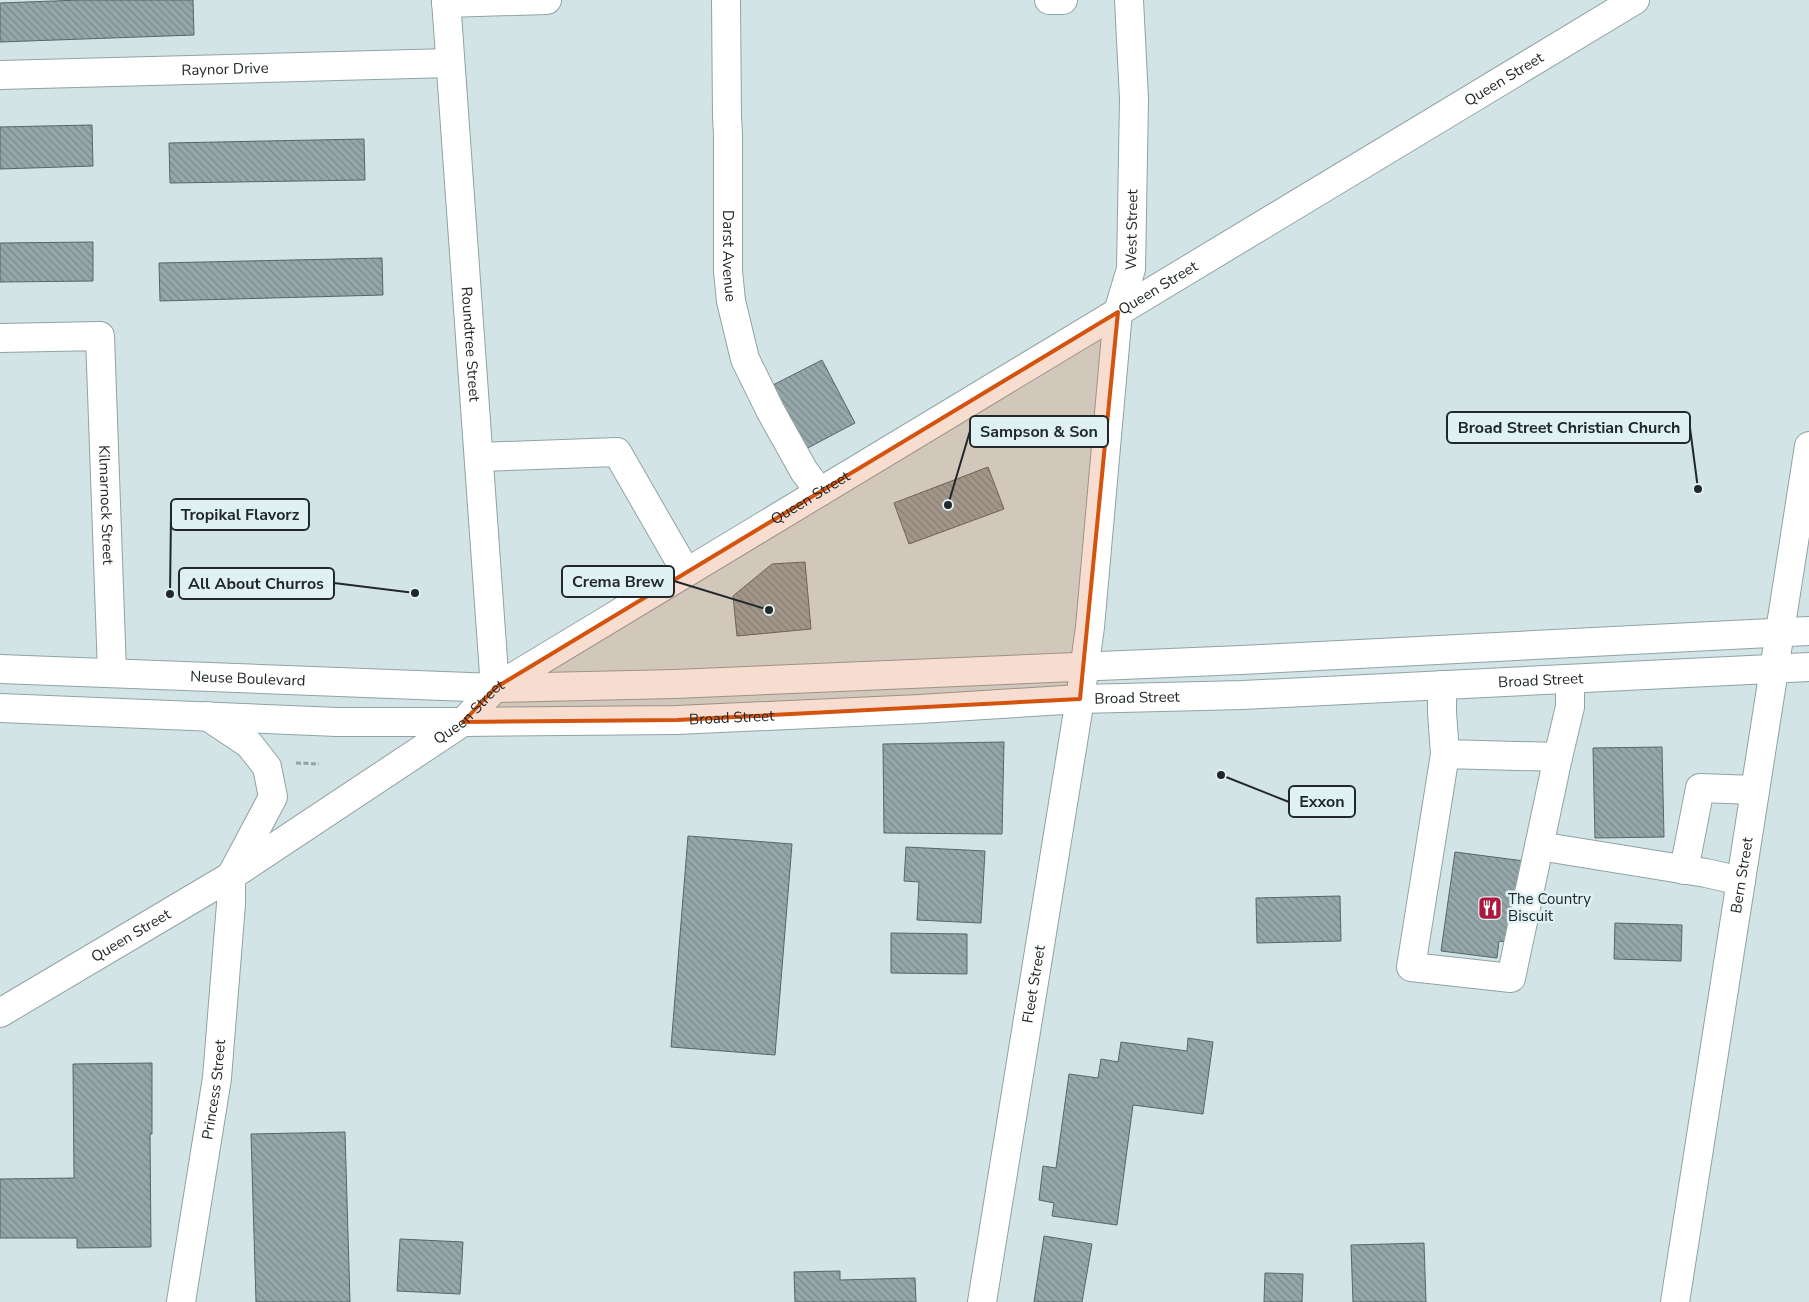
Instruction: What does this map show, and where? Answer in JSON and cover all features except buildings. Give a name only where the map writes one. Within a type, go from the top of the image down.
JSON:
[{"type":"street","points":[[446,1],[547,0]]},
{"type":"street","name":"Darst Avenue","points":[[726,0],[728,271],[731,301],[745,359],[789,445],[820,492]]},
{"type":"street","points":[[1049,0],[1063,0]]},
{"type":"street","name":"West Street","points":[[1084,666],[1090,627],[1118,312],[1131,269],[1134,99],[1129,0]]},
{"type":"street","name":"Queen Street","points":[[0,1014],[231,876],[463,722],[495,688],[1635,0]]},
{"type":"street","name":"Roundtree Street","points":[[446,1],[495,688]]},
{"type":"street","name":"Raynor Drive","points":[[0,75],[450,63]]},
{"type":"street","name":"Kilmarnock Street","points":[[0,338],[100,336],[112,672]]},
{"type":"street","name":"Bern Street","points":[[1674,1302],[1809,446]]},
{"type":"street","points":[[479,457],[617,452],[686,572]]},
{"type":"street","points":[[495,688],[676,684],[1241,660],[1809,630]]},
{"type":"street","name":"Fleet Street","points":[[982,1302],[1084,666]]},
{"type":"street","name":"Broad Street","points":[[463,722],[677,720],[920,709],[1080,699],[1242,695],[1809,667]]},
{"type":"street","name":"Neuse Boulevard","points":[[0,669],[495,688]]},
{"type":"street","points":[[1442,685],[1445,754],[1412,967],[1511,978],[1570,706],[1570,679]]},
{"type":"street","points":[[0,708],[337,722],[463,722]]},
{"type":"street","points":[[207,716],[249,744],[267,767],[274,797],[231,876]]},
{"type":"street","points":[[1445,754],[1558,757]]},
{"type":"street","points":[[1684,870],[1700,788],[1755,790]]},
{"type":"street","points":[[1540,846],[1741,881]]},
{"type":"street","name":"Princess Street","points":[[181,1302],[217,1078],[231,876]]},
{"type":"path","points":[[290,763],[319,764]]},
{"type":"highlighted area","points":[[1118,312],[1080,699],[677,720],[463,722],[495,688]]},
{"type":"place","name":"Broad Street Christian Church","points":[[1698,489]]},
{"type":"place","name":"Sampson & Son","points":[[948,505]]},
{"type":"place","name":"All About Churros","points":[[415,593]]},
{"type":"place","name":"Tropikal Flavorz","points":[[170,594]]},
{"type":"place","name":"Crema Brew","points":[[769,610]]},
{"type":"place","name":"Exxon","points":[[1221,775]]},
{"type":"place","name":"The Country Biscuit","points":[[1490,908]]}]
